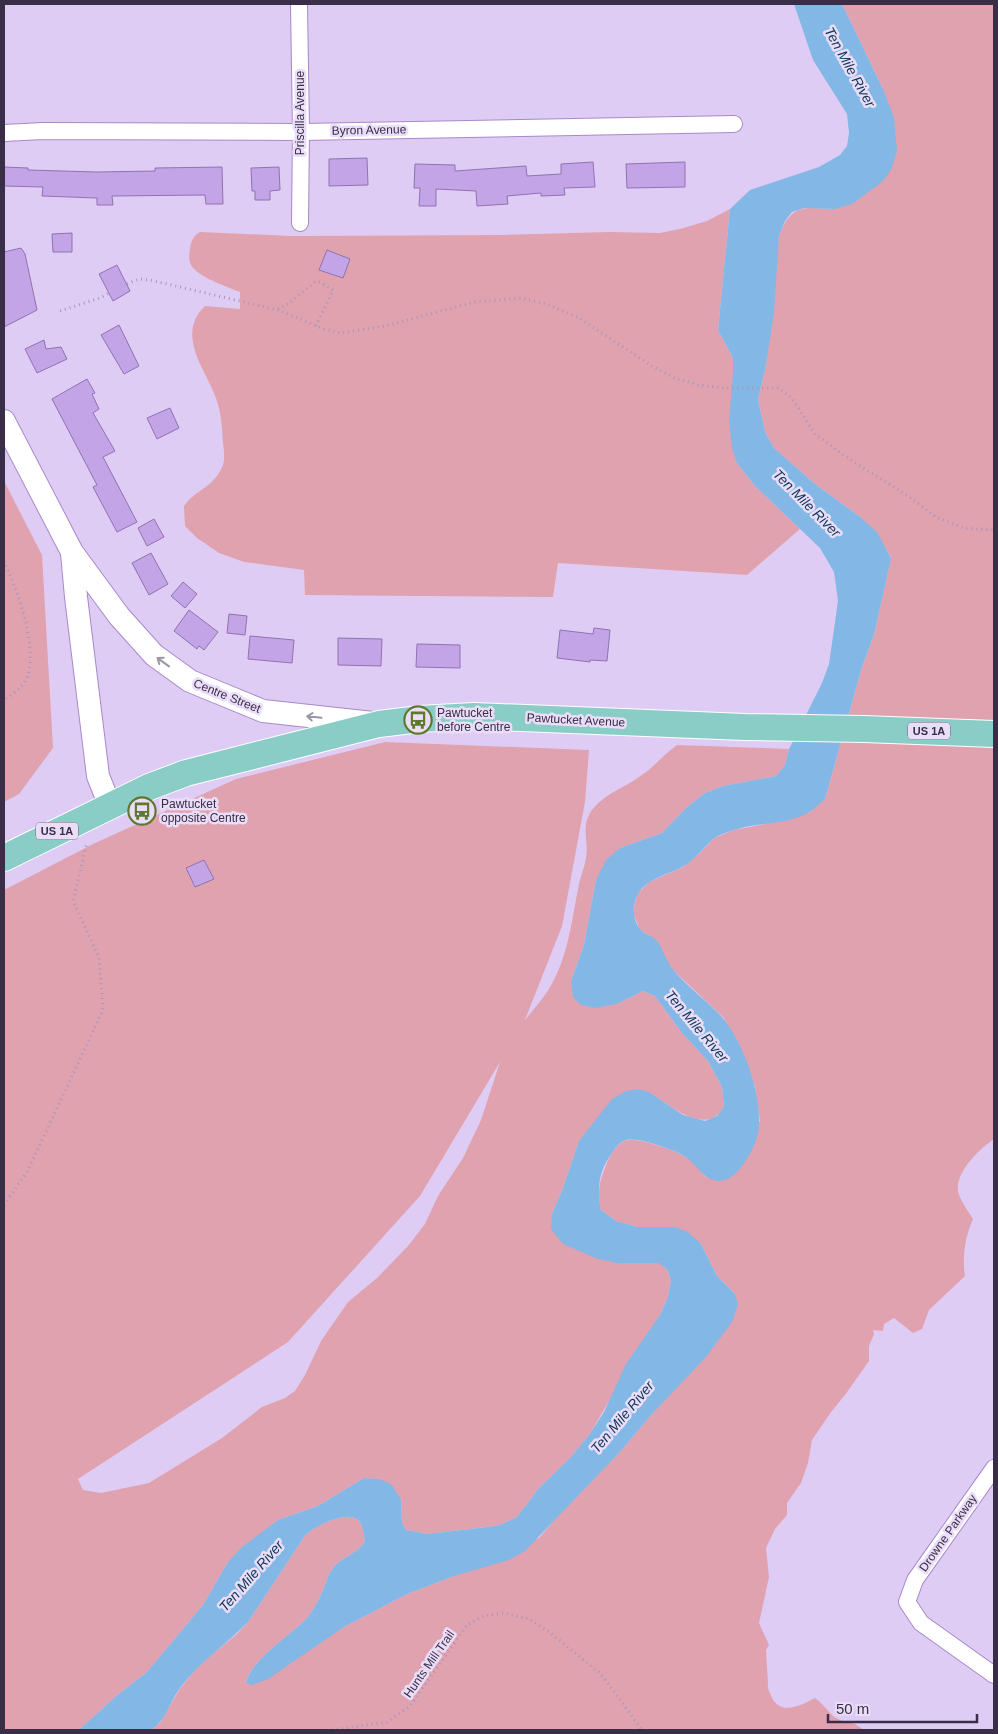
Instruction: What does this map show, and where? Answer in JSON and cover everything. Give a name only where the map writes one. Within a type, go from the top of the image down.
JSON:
[{"type":"main road","name":"Centre Street","points":[[4,421],[72,552],[119,616],[154,655],[190,681],[264,711],[379,724]]},
{"type":"main road","name":"Centre Street","points":[[72,552],[101,810]]},
{"type":"main road","name":"Pawtucket Avenue","points":[[4,858],[149,787],[186,773],[379,724],[420,719],[474,716],[745,727],[994,734]]},
{"type":"street","name":"Priscilla Avenue","points":[[299,4],[300,223]]},
{"type":"street","name":"Byron Avenue","points":[[4,133],[43,131],[301,132],[734,124]]},
{"type":"street","name":"Drowne Parkway","points":[[994,1468],[915,1580],[907,1602],[921,1623],[994,1675]]},
{"type":"path","points":[[127,284],[139,280],[150,280],[278,310],[324,329],[341,333],[386,326],[475,302],[522,298],[546,304],[579,318],[652,366],[674,378],[700,385],[724,388],[778,388],[792,398],[815,434],[936,517],[964,528],[994,530]]},
{"type":"path","points":[[278,310],[315,282],[320,282],[333,290],[316,326]]},
{"type":"path","points":[[60,311],[100,298],[109,293]]},
{"type":"path","points":[[4,561],[20,604],[30,650],[29,672],[25,681],[14,694],[4,700]]},
{"type":"path","points":[[4,1205],[26,1172],[103,1010],[99,957],[73,901],[101,810]]},
{"type":"path","name":"Hunts Mill Trail","points":[[332,1730],[387,1722],[410,1706],[467,1625],[484,1616],[504,1613],[529,1619],[548,1631],[601,1674],[642,1730]]},
{"type":"shaded area","points":[[842,4],[994,4],[994,1139],[974,1156],[959,1179],[959,1195],[973,1219],[965,1247],[965,1276],[929,1310],[922,1329],[913,1333],[894,1318],[884,1324],[883,1331],[873,1330],[874,1334],[869,1346],[869,1361],[812,1440],[808,1463],[801,1483],[787,1503],[787,1515],[775,1529],[766,1548],[769,1577],[759,1623],[769,1645],[766,1650],[768,1687],[776,1703],[786,1708],[798,1706],[815,1698],[834,1717],[855,1724],[864,1730],[150,1730],[160,1723],[179,1690],[198,1666],[237,1634],[248,1622],[306,1534],[325,1523],[341,1518],[355,1518],[361,1524],[365,1541],[358,1549],[336,1564],[329,1574],[317,1603],[306,1619],[254,1666],[246,1683],[344,1627],[407,1594],[454,1576],[539,1538],[563,1510],[618,1454],[653,1413],[735,1294],[717,1276],[701,1244],[675,1227],[637,1227],[616,1221],[601,1210],[599,1187],[609,1158],[624,1141],[637,1140],[674,1151],[695,1164],[706,1177],[760,1121],[755,1087],[738,1042],[723,1017],[674,971],[667,962],[657,941],[640,930],[633,913],[635,902],[638,893],[649,882],[683,867],[714,838],[734,830],[786,820],[810,812],[825,799],[862,667],[874,635],[891,557],[876,532],[859,516],[815,484],[774,448],[765,432],[758,399],[765,370],[779,235],[789,217],[801,209],[835,209],[883,89]]},
{"type":"shaded area","points":[[730,209],[718,330],[733,358],[737,463],[755,486],[800,529],[747,575],[558,563],[553,597],[305,595],[304,570],[244,562],[219,553],[197,538],[185,526],[184,506],[194,495],[215,479],[223,465],[224,457],[222,424],[218,405],[194,349],[193,327],[197,316],[205,306],[240,309],[240,292],[208,279],[191,266],[189,256],[191,244],[194,237],[200,232],[291,236],[660,233],[707,221]]},
{"type":"shaded area","points":[[4,481],[42,555],[53,748],[19,794],[4,802]]},
{"type":"shaded area","points":[[385,742],[589,750],[585,802],[562,926],[525,1020],[549,989],[561,964],[587,852],[587,819],[595,806],[607,796],[647,772],[677,745],[789,749],[785,765],[776,776],[723,786],[705,793],[687,807],[662,833],[620,848],[596,880],[584,945],[571,981],[617,1004],[643,991],[655,996],[682,1033],[708,1061],[722,1087],[724,1107],[716,1116],[700,1120],[681,1113],[649,1092],[579,1141],[552,1214],[618,1263],[658,1262],[667,1269],[671,1280],[668,1297],[660,1315],[589,1435],[570,1458],[539,1488],[517,1517],[500,1525],[427,1534],[406,1530],[402,1523],[401,1499],[379,1479],[364,1478],[318,1506],[278,1520],[228,1562],[203,1605],[147,1672],[115,1697],[79,1730],[4,1730],[4,890],[93,844],[236,779]],"holes":[[[500,1062],[481,1120],[463,1158],[438,1196],[425,1224],[408,1246],[377,1278],[348,1302],[321,1341],[295,1391],[285,1398],[262,1407],[222,1438],[149,1483],[101,1493],[83,1490],[78,1479],[288,1342],[420,1196]]]},
{"type":"water","name":"Ten Mile River","points":[[794,4],[842,4],[883,89],[894,118],[897,151],[891,170],[882,182],[852,204],[835,209],[804,208],[792,212],[785,221],[779,235],[774,313],[765,370],[758,399],[765,432],[774,448],[815,484],[859,516],[877,532],[891,558],[874,635],[862,667],[825,799],[803,816],[743,827],[718,836],[687,864],[647,884],[638,894],[635,902],[634,916],[637,925],[644,933],[656,940],[672,969],[721,1016],[730,1027],[746,1058],[752,1076],[759,1113],[759,1129],[755,1143],[745,1162],[735,1174],[724,1181],[717,1181],[708,1178],[691,1161],[675,1151],[648,1142],[626,1140],[617,1146],[606,1162],[599,1189],[601,1210],[616,1221],[637,1227],[675,1227],[688,1232],[701,1244],[717,1276],[735,1294],[738,1305],[732,1322],[706,1357],[653,1413],[618,1454],[525,1551],[509,1560],[454,1576],[407,1594],[344,1627],[268,1679],[252,1685],[246,1683],[255,1665],[306,1619],[317,1603],[329,1574],[336,1564],[358,1549],[365,1541],[361,1524],[355,1518],[348,1517],[333,1520],[306,1534],[248,1622],[187,1679],[157,1725],[148,1730],[79,1730],[115,1697],[147,1672],[203,1605],[228,1562],[242,1547],[278,1520],[318,1506],[364,1478],[379,1479],[391,1484],[401,1499],[402,1523],[406,1530],[427,1534],[479,1528],[500,1525],[517,1517],[539,1488],[570,1458],[589,1435],[604,1412],[626,1364],[660,1315],[668,1297],[671,1280],[667,1269],[658,1263],[618,1263],[598,1259],[563,1244],[551,1229],[552,1214],[579,1141],[612,1099],[626,1091],[638,1089],[649,1092],[683,1115],[705,1121],[717,1116],[724,1107],[722,1087],[708,1061],[682,1033],[655,996],[643,991],[617,1004],[595,1008],[581,1005],[573,997],[571,981],[584,945],[596,880],[606,860],[620,848],[662,833],[687,807],[705,793],[723,786],[776,776],[785,765],[789,749],[822,683],[829,664],[838,601],[834,572],[820,548],[755,486],[737,463],[732,448],[729,420],[733,358],[718,330],[730,209],[750,190],[819,167],[840,155],[847,146],[849,133],[847,114],[813,60]]},
{"type":"building","points":[[367,158],[368,185],[329,186],[329,159]]},
{"type":"building","points":[[593,162],[595,187],[564,188],[565,195],[541,196],[541,193],[507,196],[508,204],[477,206],[476,191],[436,189],[436,206],[419,206],[420,188],[414,188],[415,164],[455,165],[455,171],[526,166],[527,176],[561,174],[561,164]]},
{"type":"building","points":[[685,162],[685,187],[627,188],[626,164]]},
{"type":"building","points":[[4,167],[28,168],[28,170],[97,172],[155,171],[155,168],[222,167],[223,204],[206,204],[205,195],[112,196],[113,205],[97,205],[97,198],[42,196],[43,187],[4,186]]},
{"type":"building","points":[[279,167],[280,190],[270,191],[270,200],[255,200],[255,191],[252,191],[251,168]]},
{"type":"building","points":[[72,233],[72,252],[53,252],[52,234]]},
{"type":"building","points":[[21,248],[25,254],[37,310],[4,327],[4,252]]},
{"type":"building","points":[[327,250],[350,259],[343,278],[319,270]]},
{"type":"building","points":[[117,265],[130,291],[113,301],[99,274]]},
{"type":"building","points":[[119,325],[139,366],[124,374],[101,335]]},
{"type":"building","points":[[44,340],[46,349],[61,347],[67,359],[37,373],[25,349]]},
{"type":"building","points":[[87,379],[95,393],[92,394],[99,409],[93,413],[115,451],[103,457],[137,522],[117,532],[93,487],[97,485],[52,399]]},
{"type":"building","points":[[170,408],[179,428],[157,439],[147,418]]},
{"type":"building","points":[[154,519],[164,537],[147,546],[138,528]]},
{"type":"building","points":[[151,553],[168,584],[149,595],[132,563]]},
{"type":"building","points":[[183,582],[197,594],[185,608],[171,596]]},
{"type":"building","points":[[189,610],[218,632],[204,650],[199,646],[197,649],[174,631]]},
{"type":"building","points":[[229,614],[247,616],[245,635],[227,633]]},
{"type":"building","points":[[594,628],[610,630],[607,661],[590,660],[590,662],[557,658],[560,630],[593,634]]},
{"type":"building","points":[[250,636],[294,640],[292,663],[248,659]]},
{"type":"building","points":[[338,638],[382,639],[381,666],[338,665]]},
{"type":"building","points":[[417,644],[460,645],[460,668],[416,667]]},
{"type":"building","points":[[204,860],[214,879],[195,887],[186,868]]},
{"type":"place","name":"Pawtucket before Centre","points":[[418,720]]},
{"type":"place","name":"Pawtucket opposite Centre","points":[[142,811]]}]
